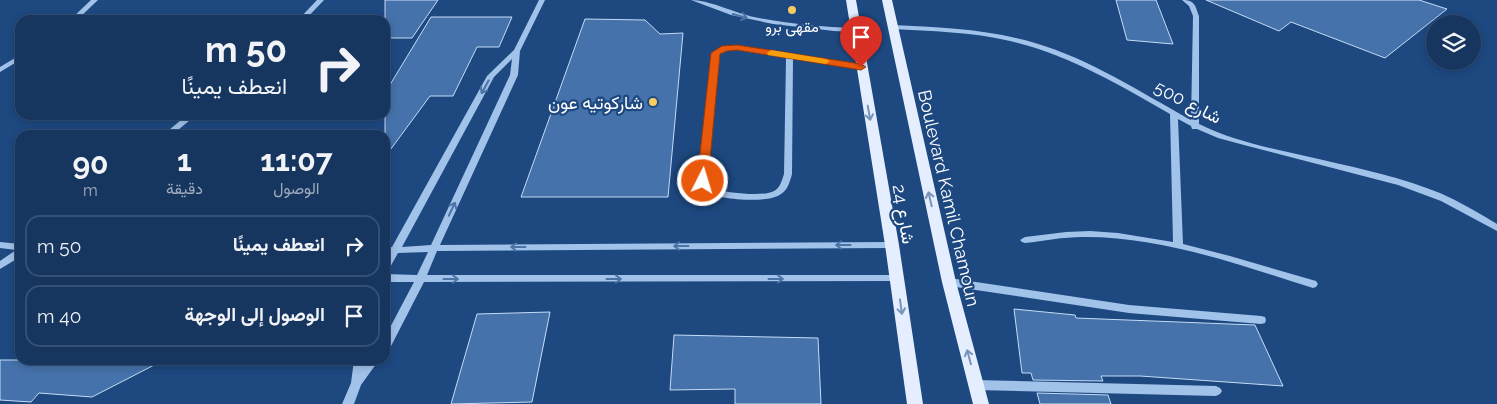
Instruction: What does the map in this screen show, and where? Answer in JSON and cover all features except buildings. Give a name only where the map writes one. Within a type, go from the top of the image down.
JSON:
[{"type":"main road","points":[[851,0],[855,30]]},
{"type":"main road","name":"Boulevard Kamil Chamoun","points":[[887,0],[949,282],[980,404]]},
{"type":"main road","name":"شارع 24","points":[[855,30],[892,245],[915,404]]},
{"type":"street","points":[[78,15],[95,0]]},
{"type":"street","points":[[306,15],[321,0]]},
{"type":"street","points":[[390,337],[420,279],[514,75],[517,51],[542,0]]},
{"type":"street","points":[[694,0],[719,10],[768,23],[855,30]]},
{"type":"street","points":[[1185,0],[1192,5],[1196,16],[1195,127]]},
{"type":"street","name":"شارع 500","points":[[892,27],[974,31],[1018,39],[1079,63],[1195,127],[1249,144],[1344,167],[1426,191],[1457,204],[1497,228]]},
{"type":"street","points":[[790,56],[788,174],[783,187],[776,194],[763,196],[720,194],[707,188],[703,181],[716,53],[725,48],[737,48],[790,56],[861,67]]},
{"type":"street","points":[[390,251],[491,76],[517,51]]},
{"type":"street","points":[[0,70],[15,60]]},
{"type":"street","points":[[1174,114],[1178,246]]},
{"type":"street","points":[[174,130],[186,120]]},
{"type":"street","points":[[1025,240],[1089,234],[1178,246],[1313,284]]},
{"type":"street","points":[[0,245],[15,246]]},
{"type":"street","points":[[390,251],[434,248],[892,245]]},
{"type":"street","points":[[0,266],[15,256]]},
{"type":"street","points":[[390,278],[897,279]]},
{"type":"street","points":[[949,282],[1129,310],[1261,320]]},
{"type":"street","points":[[348,404],[356,383],[358,365]]},
{"type":"street","points":[[356,383],[370,365]]},
{"type":"street","points":[[976,384],[1216,391]]},
{"type":"slow traffic","points":[[771,53],[826,61]]},
{"type":"place","name":"مقهى برو","points":[[792,10]]},
{"type":"place","name":"شاركوتيه عون","points":[[653,102]]},
{"type":"route","points":[[703,181],[716,53],[725,48],[737,48],[861,67]]}]
